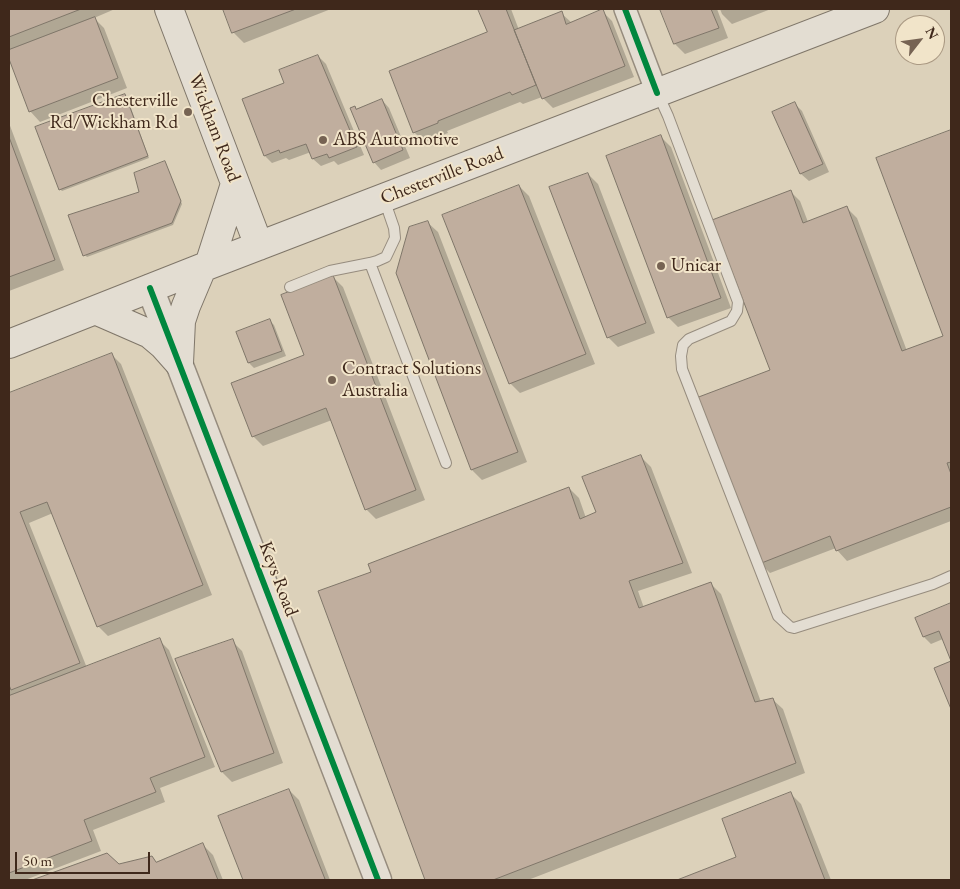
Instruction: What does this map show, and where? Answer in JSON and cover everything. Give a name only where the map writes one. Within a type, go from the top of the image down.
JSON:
[{"type":"main road","name":"Wickham Road","points":[[169,9],[259,246]]},
{"type":"main road","name":"Chesterville Road","points":[[9,344],[875,9]]},
{"type":"main road","points":[[179,363],[181,321],[186,306],[205,267],[235,184]]},
{"type":"main road","points":[[95,310],[150,334],[179,363]]},
{"type":"street","points":[[625,9],[657,93]]},
{"type":"street","name":"Keys Road","points":[[150,288],[378,880]]},
{"type":"lane","points":[[657,93],[668,116],[738,302],[731,321],[689,339],[683,346],[681,356],[682,369],[778,616],[790,627],[794,628],[933,584],[951,576]]},
{"type":"lane","points":[[290,287],[330,271],[370,263],[386,257],[395,238],[394,228],[384,198]]},
{"type":"lane","points":[[370,263],[446,463]]},
{"type":"building","points":[[9,9],[81,9],[9,37]]},
{"type":"building","points":[[223,9],[296,9],[232,33]]},
{"type":"building","points":[[478,9],[506,9],[536,85],[512,95],[510,92],[413,133],[389,71],[487,32]]},
{"type":"building","points":[[603,9],[625,66],[542,99],[514,30],[562,11],[566,24]]},
{"type":"building","points":[[660,9],[711,9],[719,28],[674,44]]},
{"type":"building","points":[[95,17],[118,78],[29,112],[9,59],[9,50]]},
{"type":"building","points":[[318,55],[357,147],[329,158],[327,154],[312,159],[306,144],[280,153],[279,150],[264,156],[242,99],[284,83],[279,70]]},
{"type":"building","points":[[125,94],[148,156],[59,190],[35,127]]},
{"type":"building","points":[[382,99],[403,150],[373,163],[350,108],[355,106],[356,109]]},
{"type":"building","points":[[795,102],[823,164],[800,174],[772,112]]},
{"type":"building","points":[[951,130],[951,462],[947,463],[951,474],[951,507],[836,551],[830,536],[759,564],[696,398],[770,370],[712,220],[791,190],[803,223],[847,206],[902,351],[943,336],[876,158]]},
{"type":"building","points":[[661,135],[721,298],[667,318],[606,156]]},
{"type":"building","points":[[9,137],[55,260],[9,277]]},
{"type":"building","points":[[165,161],[181,201],[172,223],[83,256],[68,215],[139,192],[134,173]]},
{"type":"building","points":[[588,173],[646,323],[607,338],[549,187]]},
{"type":"building","points":[[519,185],[586,354],[509,384],[442,215]]},
{"type":"building","points":[[428,221],[518,452],[471,470],[396,273],[409,227]]},
{"type":"building","points":[[333,275],[416,490],[365,510],[326,408],[252,437],[231,383],[304,355],[281,295]]},
{"type":"building","points":[[270,319],[282,351],[248,363],[236,332]]},
{"type":"building","points":[[112,353],[203,585],[97,627],[47,502],[20,512],[80,663],[11,690],[9,685],[9,393]]},
{"type":"building","points":[[641,455],[683,563],[629,581],[639,608],[711,582],[755,702],[773,698],[796,763],[493,880],[425,880],[318,591],[371,572],[368,564],[569,487],[580,519],[596,512],[582,477]]},
{"type":"building","points":[[951,603],[951,661],[939,631],[923,637],[915,618]]},
{"type":"building","points":[[160,638],[205,757],[150,778],[156,792],[84,820],[92,841],[9,873],[9,696]]},
{"type":"building","points":[[233,639],[274,753],[221,772],[175,659]]},
{"type":"building","points":[[951,661],[951,709],[934,668]]},
{"type":"building","points":[[289,789],[325,879],[243,880],[218,816]]},
{"type":"building","points":[[791,792],[825,880],[677,880],[736,857],[722,819]]},
{"type":"building","points":[[203,843],[218,880],[32,880],[107,853],[119,864],[152,856],[156,862]]},
{"type":"cycle path","points":[[625,9],[657,93]]},
{"type":"cycle path","points":[[150,288],[378,880]]},
{"type":"place","name":"Chesterville Rd/Wickham Rd","points":[[188,112]]},
{"type":"place","name":"ABS Automotive","points":[[323,140]]},
{"type":"place","name":"Unicar","points":[[661,266]]},
{"type":"place","name":"Contract Solutions Australia","points":[[332,380]]}]
